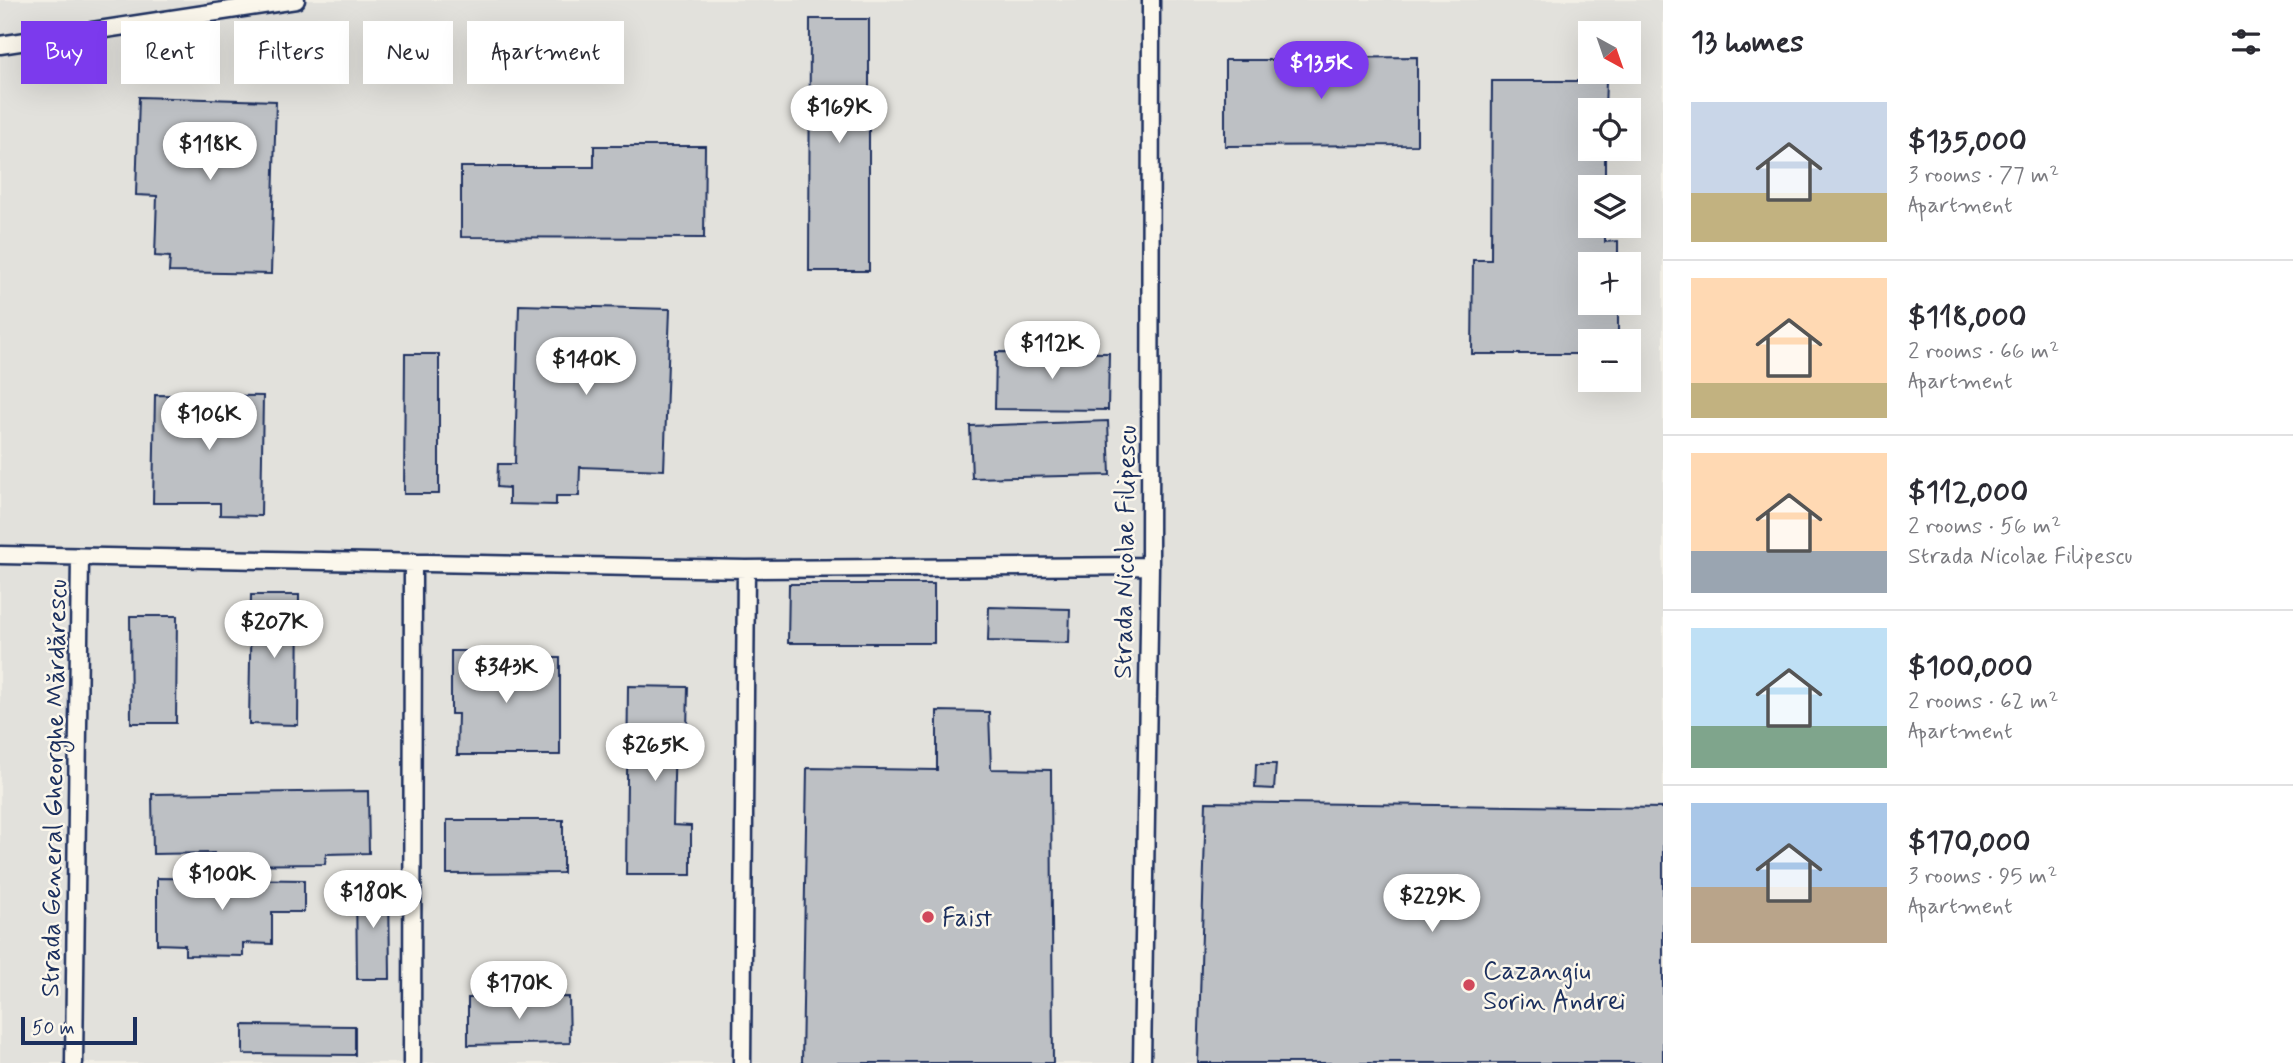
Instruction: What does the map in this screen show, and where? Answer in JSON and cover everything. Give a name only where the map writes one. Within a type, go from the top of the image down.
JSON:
[{"type":"street","points":[[0,45],[296,0]]},
{"type":"street","name":"Strada Nicolae Filipescu","points":[[1142,1063],[1150,566],[1151,0]]},
{"type":"street","name":"Strada General Gheorghe Mărdărescu","points":[[0,555],[746,569],[1150,566]]},
{"type":"street","name":"Strada General Gheorghe Mărdărescu","points":[[74,1063],[80,556]]},
{"type":"street","points":[[412,1063],[413,562]]},
{"type":"street","points":[[742,1063],[746,569]]},
{"type":"shaded area","points":[[0,0],[1663,0],[1663,1063],[0,1063]]},
{"type":"building","points":[[810,19],[869,19],[869,271],[809,271]]},
{"type":"building","points":[[1284,47],[1315,47],[1315,58],[1417,57],[1417,145],[1225,146],[1225,60],[1284,60]]},
{"type":"building","points":[[1492,81],[1578,81],[1578,84],[1606,84],[1605,98],[1578,98],[1578,161],[1605,161],[1605,175],[1578,175],[1578,238],[1618,241],[1618,252],[1578,252],[1578,315],[1618,315],[1618,329],[1578,329],[1578,354],[1472,354],[1473,260],[1491,260]]},
{"type":"building","points":[[139,97],[276,101],[271,274],[169,272],[170,257],[155,256],[157,196],[136,195]]},
{"type":"building","points":[[594,146],[705,146],[704,238],[461,237],[461,167],[594,167]]},
{"type":"building","points":[[519,305],[670,309],[664,470],[580,467],[579,496],[556,496],[556,505],[509,504],[509,488],[497,487],[498,464],[515,464]]},
{"type":"building","points":[[996,352],[1109,353],[1108,410],[995,409]]},
{"type":"building","points":[[405,354],[439,354],[439,494],[404,494]]},
{"type":"building","points":[[155,395],[263,396],[261,516],[220,515],[220,503],[153,503]]},
{"type":"building","points":[[1108,421],[1110,475],[972,478],[970,426]]},
{"type":"building","points":[[789,584],[934,584],[934,643],[788,643]]},
{"type":"building","points":[[251,595],[299,595],[298,725],[249,724]]},
{"type":"building","points":[[989,607],[1070,609],[1069,643],[988,641]]},
{"type":"building","points":[[130,616],[177,616],[176,723],[131,723]]},
{"type":"building","points":[[451,651],[473,651],[473,658],[560,658],[560,755],[457,755],[458,714],[451,714]]},
{"type":"building","points":[[628,686],[688,687],[687,731],[675,731],[673,825],[691,826],[691,875],[626,875]]},
{"type":"building","name":"Faist","points":[[937,711],[989,712],[991,769],[1051,770],[1053,1063],[802,1063],[807,768],[937,770]]},
{"type":"building","points":[[1256,764],[1276,764],[1274,789],[1255,788]]},
{"type":"building","points":[[368,791],[369,853],[326,854],[325,864],[214,865],[214,853],[153,854],[152,794]]},
{"type":"building","points":[[1206,802],[1663,808],[1663,1063],[1198,1063]]},
{"type":"building","points":[[447,820],[563,820],[563,873],[447,874]]},
{"type":"building","points":[[157,878],[304,880],[304,912],[272,912],[272,944],[243,943],[243,956],[185,955],[185,945],[157,944]]},
{"type":"building","points":[[356,882],[389,882],[390,979],[357,979]]},
{"type":"building","points":[[569,997],[570,1043],[468,1045],[468,998]]},
{"type":"building","points":[[243,1025],[355,1026],[355,1055],[243,1054]]},
{"type":"place","name":"Faist","points":[[928,917]]},
{"type":"place","name":"Cazangiu Sorin Andrei","points":[[1469,985]]}]
